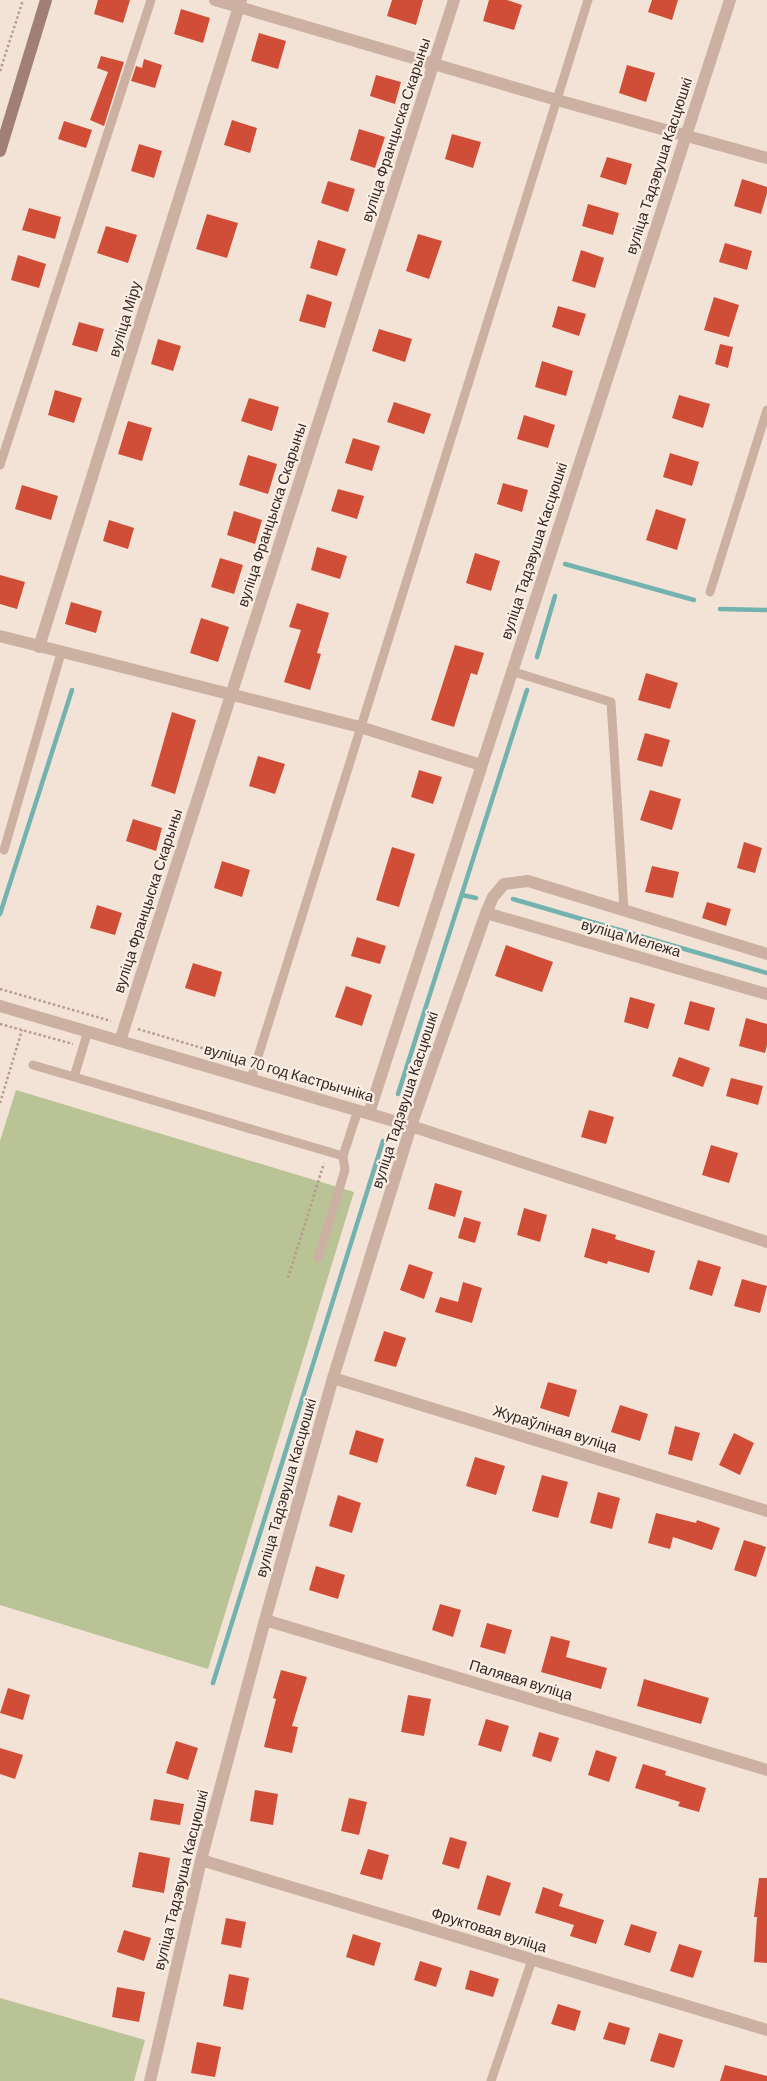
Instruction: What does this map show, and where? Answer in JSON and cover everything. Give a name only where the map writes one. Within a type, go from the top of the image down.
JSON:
[{"type":"street","points":[[0,151],[46,0]]},
{"type":"street","points":[[215,0],[240,3],[434,64],[767,158]]},
{"type":"street","name":"вуліца Францыска Скарыны","points":[[120,1041],[454,0]]},
{"type":"street","name":"вуліца Тадэвуша Касцюшкі","points":[[364,1111],[374,1097],[730,0]]},
{"type":"street","name":"вуліца Міру","points":[[39,647],[240,3]]},
{"type":"street","points":[[0,636],[360,727],[482,765]]},
{"type":"street","name":"вуліца Тадэвуша Касцюшкі","points":[[150,2081],[201,1860],[265,1620],[333,1378],[411,1126],[486,913],[493,897],[504,884],[528,881],[624,910]]},
{"type":"street","points":[[624,910],[767,954]]},
{"type":"street","name":"вуліца Мележа","points":[[486,913],[767,994]]},
{"type":"street","name":"вуліца 70 год Кастрычніка","points":[[0,1006],[364,1111],[767,1242]]},
{"type":"street","name":"Жураўліная вуліца","points":[[333,1378],[767,1512]]},
{"type":"street","name":"Палявая вуліца","points":[[265,1620],[767,1770]]},
{"type":"street","name":"Фруктовая вуліца","points":[[201,1860],[767,2030]]},
{"type":"lane","points":[[0,465],[151,0]]},
{"type":"lane","points":[[251,1079],[588,0]]},
{"type":"lane","points":[[710,592],[767,410]]},
{"type":"lane","points":[[4,850],[61,652]]},
{"type":"lane","points":[[512,671],[611,702],[624,910]]},
{"type":"lane","points":[[74,1077],[88,1031]]},
{"type":"lane","points":[[33,1065],[343,1156]]},
{"type":"lane","points":[[318,1258],[345,1170],[343,1156],[364,1111]]},
{"type":"lane","points":[[491,2081],[532,1960]]},
{"type":"path","points":[[0,71],[23,0]]},
{"type":"path","points":[[0,989],[374,1097]]},
{"type":"path","points":[[0,1024],[83,1047]]},
{"type":"path","points":[[0,1103],[22,1030]]},
{"type":"path","points":[[288,1278],[324,1163],[345,1170]]},
{"type":"green space","points":[[16,1090],[354,1192],[208,1669],[0,1605],[0,1141]]},
{"type":"green space","points":[[0,1998],[145,2040],[134,2081],[0,2081]]},
{"type":"building","points":[[98,0],[130,0],[123,23],[94,14]]},
{"type":"building","points":[[392,0],[423,0],[416,25],[387,16]]},
{"type":"building","points":[[489,0],[507,0],[522,5],[514,30],[483,21]]},
{"type":"building","points":[[652,0],[678,0],[672,20],[648,12]]},
{"type":"building","points":[[181,9],[210,18],[203,43],[174,34]]},
{"type":"building","points":[[259,33],[286,41],[278,69],[251,61]]},
{"type":"building","points":[[101,56],[124,62],[104,126],[90,120],[108,72],[97,68]]},
{"type":"building","points":[[144,59],[162,65],[155,88],[131,81],[136,66],[142,68]]},
{"type":"building","points":[[627,65],[655,73],[646,102],[619,93]]},
{"type":"building","points":[[376,75],[401,82],[395,104],[370,96]]},
{"type":"building","points":[[232,120],[257,128],[250,153],[224,145]]},
{"type":"building","points":[[64,121],[92,130],[86,148],[58,139]]},
{"type":"building","points":[[359,129],[385,137],[375,168],[350,160]]},
{"type":"building","points":[[452,134],[481,142],[473,168],[445,159]]},
{"type":"building","points":[[139,144],[162,151],[154,178],[131,171]]},
{"type":"building","points":[[607,157],[632,164],[626,185],[600,177]]},
{"type":"building","points":[[742,179],[767,187],[761,214],[734,206]]},
{"type":"building","points":[[328,181],[355,189],[348,212],[321,203]]},
{"type":"building","points":[[588,204],[619,213],[613,235],[582,226]]},
{"type":"building","points":[[29,208],[61,217],[55,239],[22,230]]},
{"type":"building","points":[[207,214],[238,223],[227,258],[196,249]]},
{"type":"building","points":[[106,226],[137,235],[128,263],[97,253]]},
{"type":"building","points":[[418,234],[442,241],[429,279],[406,271]]},
{"type":"building","points":[[318,240],[346,249],[337,276],[310,268]]},
{"type":"building","points":[[725,243],[752,251],[747,270],[719,262]]},
{"type":"building","points":[[581,250],[604,258],[595,288],[572,281]]},
{"type":"building","points":[[18,255],[46,264],[39,288],[11,280]]},
{"type":"building","points":[[307,294],[332,302],[325,328],[299,321]]},
{"type":"building","points":[[714,297],[739,305],[729,337],[704,330]]},
{"type":"building","points":[[558,306],[586,314],[579,336],[552,327]]},
{"type":"building","points":[[79,322],[104,329],[97,352],[72,345]]},
{"type":"building","points":[[379,329],[412,339],[405,362],[372,351]]},
{"type":"building","points":[[158,339],[181,346],[173,371],[151,364]]},
{"type":"building","points":[[720,344],[733,347],[728,368],[715,364]]},
{"type":"building","points":[[542,361],[573,371],[566,396],[535,387]]},
{"type":"building","points":[[55,390],[82,398],[74,423],[48,415]]},
{"type":"building","points":[[679,395],[710,404],[703,428],[672,418]]},
{"type":"building","points":[[249,398],[279,407],[272,431],[241,421]]},
{"type":"building","points":[[394,402],[431,414],[424,434],[387,422]]},
{"type":"building","points":[[524,415],[555,425],[548,448],[517,439]]},
{"type":"building","points":[[128,421],[152,428],[142,461],[118,454]]},
{"type":"building","points":[[353,438],[380,446],[372,471],[345,463]]},
{"type":"building","points":[[670,453],[699,462],[692,486],[663,477]]},
{"type":"building","points":[[248,455],[277,464],[268,494],[239,485]]},
{"type":"building","points":[[503,483],[528,490],[522,512],[497,504]]},
{"type":"building","points":[[22,485],[58,496],[51,520],[15,509]]},
{"type":"building","points":[[338,489],[364,496],[357,519],[331,511]]},
{"type":"building","points":[[656,509],[686,519],[677,550],[646,540]]},
{"type":"building","points":[[234,511],[262,520],[255,544],[227,535]]},
{"type":"building","points":[[109,520],[134,528],[128,549],[103,541]]},
{"type":"building","points":[[317,547],[347,556],[340,579],[311,570]]},
{"type":"building","points":[[475,553],[500,561],[491,591],[466,583]]},
{"type":"building","points":[[220,558],[243,565],[234,594],[211,587]]},
{"type":"building","points":[[0,575],[25,582],[17,609],[0,604]]},
{"type":"building","points":[[71,602],[102,611],[96,633],[65,624]]},
{"type":"building","points":[[297,603],[329,613],[317,653],[321,654],[310,690],[284,682],[301,630],[289,627]]},
{"type":"building","points":[[201,618],[229,627],[218,662],[190,653]]},
{"type":"building","points":[[455,645],[484,653],[477,675],[471,673],[454,727],[431,720]]},
{"type":"building","points":[[646,673],[678,683],[670,709],[638,700]]},
{"type":"building","points":[[172,712],[196,720],[175,794],[151,786]]},
{"type":"building","points":[[645,733],[670,740],[662,767],[637,760]]},
{"type":"building","points":[[258,756],[285,764],[275,794],[249,786]]},
{"type":"building","points":[[419,770],[442,777],[433,804],[411,797]]},
{"type":"building","points":[[650,790],[681,799],[672,830],[640,820]]},
{"type":"building","points":[[133,819],[162,828],[156,851],[126,841]]},
{"type":"building","points":[[744,842],[762,848],[755,873],[737,868]]},
{"type":"building","points":[[392,847],[415,854],[399,907],[376,900]]},
{"type":"building","points":[[222,861],[250,870],[242,897],[214,888]]},
{"type":"building","points":[[652,866],[679,872],[673,898],[645,892]]},
{"type":"building","points":[[707,902],[731,909],[726,926],[702,918]]},
{"type":"building","points":[[97,905],[122,913],[115,935],[90,928]]},
{"type":"building","points":[[357,937],[386,946],[380,964],[351,956]]},
{"type":"building","points":[[506,945],[553,962],[542,992],[495,976]]},
{"type":"building","points":[[193,963],[222,972],[215,997],[185,988]]},
{"type":"building","points":[[346,986],[372,995],[362,1026],[335,1017]]},
{"type":"building","points":[[630,997],[655,1004],[648,1029],[624,1022]]},
{"type":"building","points":[[690,1001],[715,1008],[709,1031],[684,1024]]},
{"type":"building","points":[[746,1018],[767,1024],[765,1053],[739,1046]]},
{"type":"building","points":[[679,1057],[710,1068],[703,1087],[672,1076]]},
{"type":"building","points":[[731,1078],[763,1086],[758,1105],[726,1096]]},
{"type":"building","points":[[589,1110],[614,1117],[606,1144],[581,1137]]},
{"type":"building","points":[[711,1145],[738,1153],[729,1183],[702,1175]]},
{"type":"building","points":[[435,1183],[462,1191],[455,1217],[428,1209]]},
{"type":"building","points":[[524,1208],[547,1215],[540,1242],[517,1235]]},
{"type":"building","points":[[464,1217],[481,1222],[475,1243],[458,1238]]},
{"type":"building","points":[[592,1228],[616,1235],[615,1239],[655,1251],[649,1273],[608,1261],[607,1264],[584,1257]]},
{"type":"building","points":[[698,1260],[721,1267],[712,1296],[689,1289]]},
{"type":"building","points":[[409,1264],[433,1272],[424,1299],[400,1290]]},
{"type":"building","points":[[742,1279],[767,1286],[760,1313],[734,1306]]},
{"type":"building","points":[[463,1282],[482,1288],[472,1323],[435,1312],[440,1297],[458,1302]]},
{"type":"building","points":[[384,1331],[406,1338],[396,1367],[374,1361]]},
{"type":"building","points":[[548,1382],[577,1390],[569,1417],[540,1408]]},
{"type":"building","points":[[620,1405],[648,1414],[640,1441],[611,1432]]},
{"type":"building","points":[[675,1426],[700,1433],[692,1461],[668,1454]]},
{"type":"building","points":[[356,1430],[384,1439],[377,1463],[349,1454]]},
{"type":"building","points":[[734,1433],[754,1443],[740,1475],[719,1465]]},
{"type":"building","points":[[475,1457],[505,1466],[496,1495],[466,1486]]},
{"type":"building","points":[[542,1475],[568,1482],[558,1518],[532,1511]]},
{"type":"building","points":[[598,1492],[620,1498],[612,1529],[590,1523]]},
{"type":"building","points":[[338,1495],[361,1503],[352,1533],[329,1526]]},
{"type":"building","points":[[656,1513],[696,1523],[697,1520],[720,1528],[712,1550],[673,1537],[670,1549],[648,1543]]},
{"type":"building","points":[[744,1540],[766,1547],[756,1577],[734,1570]]},
{"type":"building","points":[[316,1566],[345,1575],[338,1599],[309,1590]]},
{"type":"building","points":[[440,1604],[461,1610],[453,1637],[432,1630]]},
{"type":"building","points":[[487,1623],[512,1630],[505,1654],[480,1647]]},
{"type":"building","points":[[551,1636],[570,1641],[566,1657],[607,1668],[601,1689],[541,1672]]},
{"type":"building","points":[[281,1670],[307,1677],[292,1726],[298,1727],[292,1753],[264,1747],[276,1699],[273,1698]]},
{"type":"building","points":[[644,1679],[709,1698],[701,1724],[637,1706]]},
{"type":"building","points":[[8,1688],[30,1695],[23,1720],[0,1713]]},
{"type":"building","points":[[408,1695],[431,1699],[424,1736],[401,1732]]},
{"type":"building","points":[[486,1719],[509,1726],[501,1752],[478,1745]]},
{"type":"building","points":[[539,1732],[559,1738],[551,1762],[532,1756]]},
{"type":"building","points":[[176,1741],[198,1748],[188,1780],[166,1773]]},
{"type":"building","points":[[0,1748],[23,1755],[15,1779],[0,1774]]},
{"type":"building","points":[[596,1750],[617,1757],[609,1782],[588,1775]]},
{"type":"building","points":[[643,1764],[666,1771],[665,1775],[706,1788],[699,1812],[678,1806],[680,1802],[635,1788]]},
{"type":"building","points":[[255,1790],[278,1794],[273,1825],[250,1821]]},
{"type":"building","points":[[349,1798],[367,1802],[359,1835],[341,1831]]},
{"type":"building","points":[[154,1799],[184,1804],[180,1825],[150,1820]]},
{"type":"building","points":[[450,1837],[467,1842],[459,1869],[442,1864]]},
{"type":"building","points":[[368,1849],[389,1855],[382,1880],[360,1874]]},
{"type":"building","points":[[139,1852],[170,1858],[164,1893],[132,1887]]},
{"type":"building","points":[[487,1875],[511,1883],[500,1916],[477,1909]]},
{"type":"building","points":[[759,1878],[767,1878],[767,1963],[754,1962],[757,1917],[754,1917]]},
{"type":"building","points":[[543,1887],[563,1894],[559,1906],[604,1920],[596,1944],[570,1936],[574,1925],[535,1913]]},
{"type":"building","points":[[226,1918],[246,1922],[241,1948],[221,1944]]},
{"type":"building","points":[[631,1924],[657,1932],[650,1953],[624,1945]]},
{"type":"building","points":[[124,1930],[151,1938],[144,1961],[117,1952]]},
{"type":"building","points":[[353,1934],[381,1943],[374,1966],[346,1957]]},
{"type":"building","points":[[679,1944],[702,1951],[693,1978],[670,1971]]},
{"type":"building","points":[[420,1961],[442,1968],[436,1987],[414,1980]]},
{"type":"building","points":[[470,1970],[499,1979],[493,1997],[465,1989]]},
{"type":"building","points":[[229,1974],[249,1978],[243,2010],[223,2006]]},
{"type":"building","points":[[117,1987],[145,1992],[139,2022],[112,2017]]},
{"type":"building","points":[[558,2004],[581,2011],[575,2031],[551,2024]]},
{"type":"building","points":[[609,2022],[630,2028],[625,2045],[603,2039]]},
{"type":"building","points":[[659,2033],[683,2040],[674,2068],[650,2061]]},
{"type":"building","points":[[197,2042],[221,2047],[215,2077],[191,2073]]},
{"type":"building","points":[[725,2065],[767,2076],[767,2081],[720,2081]]},
{"type":"waterway","points":[[565,564],[694,600]]},
{"type":"waterway","points":[[537,657],[555,596]]},
{"type":"waterway","points":[[720,609],[767,610]]},
{"type":"waterway","points":[[0,914],[72,690]]},
{"type":"waterway","points":[[398,1094],[527,690]]},
{"type":"waterway","points":[[462,895],[476,898]]},
{"type":"waterway","points":[[513,899],[767,973]]},
{"type":"waterway","points":[[213,1683],[383,1141]]}]
